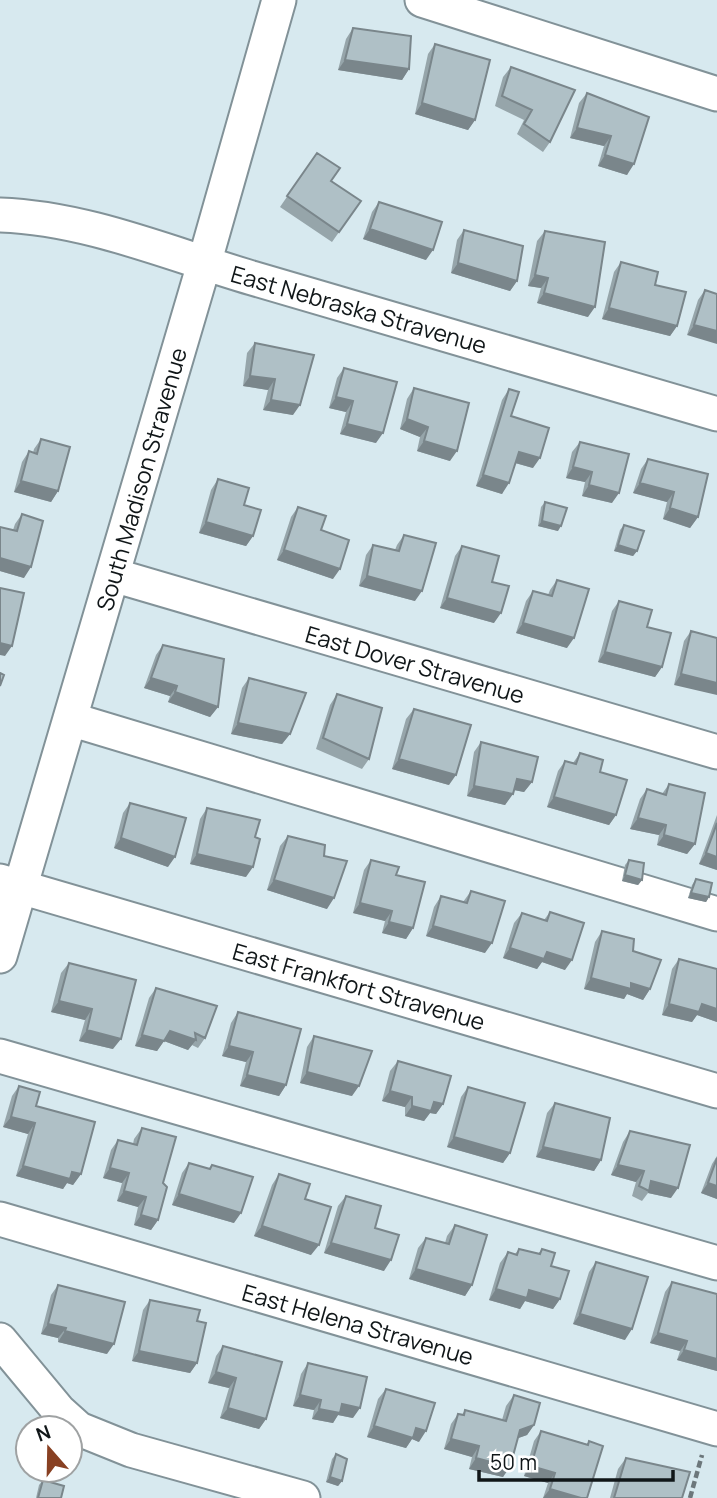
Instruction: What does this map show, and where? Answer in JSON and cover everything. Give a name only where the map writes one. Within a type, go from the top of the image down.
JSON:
[{"type":"street","name":"South Madison Stravenue","points":[[0,956],[10,884],[70,719],[279,0]]},
{"type":"street","points":[[422,0],[717,94]]},
{"type":"street","name":"East Nebraska Stravenue","points":[[0,215],[34,217],[81,227],[717,414]]},
{"type":"street","name":"East Dover Stravenue","points":[[113,575],[717,752]]},
{"type":"street","points":[[70,719],[717,914]]},
{"type":"street","name":"East Frankfort Stravenue","points":[[10,884],[717,1091]]},
{"type":"street","points":[[0,1056],[717,1263]]},
{"type":"street","name":"East Helena Stravenue","points":[[0,1219],[717,1429]]},
{"type":"street","points":[[0,1340],[59,1411],[79,1429],[131,1450],[303,1498]]},
{"type":"building","points":[[353,28],[411,36],[409,69],[345,60]]},
{"type":"building","points":[[435,44],[490,60],[475,120],[422,103]]},
{"type":"building","points":[[511,67],[575,90],[550,142],[524,124],[532,110],[502,96]]},
{"type":"building","points":[[587,93],[649,117],[634,164],[605,155],[611,136],[577,128]]},
{"type":"building","points":[[317,153],[340,168],[331,181],[361,201],[339,232],[287,196]]},
{"type":"building","points":[[379,202],[442,222],[433,250],[370,229]]},
{"type":"building","points":[[464,230],[523,246],[517,281],[458,263]]},
{"type":"building","points":[[545,231],[605,242],[595,307],[544,293],[548,278],[535,275]]},
{"type":"building","points":[[621,262],[658,272],[655,285],[686,292],[677,326],[609,308]]},
{"type":"building","points":[[705,290],[717,294],[717,331],[694,325]]},
{"type":"building","points":[[255,343],[314,355],[300,405],[271,400],[275,379],[250,376]]},
{"type":"building","points":[[344,368],[397,382],[383,433],[347,424],[353,401],[336,397]]},
{"type":"building","points":[[414,388],[469,403],[457,451],[424,441],[428,427],[407,419]]},
{"type":"building","points":[[509,389],[519,392],[511,416],[549,428],[540,458],[519,452],[509,483],[483,475]]},
{"type":"building","points":[[41,439],[70,447],[58,491],[21,481],[29,451],[37,454]]},
{"type":"building","points":[[580,442],[629,454],[619,493],[589,485],[592,472],[573,467]]},
{"type":"building","points":[[648,459],[708,474],[698,517],[670,508],[674,492],[640,483]]},
{"type":"building","points":[[218,479],[249,488],[244,505],[261,510],[253,536],[206,522]]},
{"type":"building","points":[[545,502],[567,508],[561,526],[542,521]]},
{"type":"building","points":[[298,507],[326,516],[321,530],[349,540],[340,569],[284,550]]},
{"type":"building","points":[[22,514],[43,521],[31,567],[0,558],[0,527],[17,531]]},
{"type":"building","points":[[624,525],[644,531],[637,551],[618,545]]},
{"type":"building","points":[[404,535],[436,543],[422,591],[367,576],[373,545],[399,551]]},
{"type":"building","points":[[462,546],[499,556],[492,582],[509,586],[501,613],[447,598]]},
{"type":"building","points":[[557,580],[589,589],[574,638],[523,623],[533,591],[552,596]]},
{"type":"building","points":[[0,588],[24,593],[12,646],[0,643]]},
{"type":"building","points":[[619,601],[652,610],[647,627],[671,633],[662,667],[605,652]]},
{"type":"building","points":[[691,631],[717,638],[717,683],[681,674]]},
{"type":"building","points":[[163,645],[224,659],[218,707],[175,692],[177,686],[151,678]]},
{"type":"building","points":[[249,678],[306,693],[290,734],[238,723]]},
{"type":"building","points":[[337,694],[382,708],[369,759],[323,738]]},
{"type":"building","points":[[414,709],[471,725],[456,775],[399,759]]},
{"type":"building","points":[[481,742],[538,757],[532,782],[517,779],[513,794],[474,786]]},
{"type":"building","points":[[580,753],[603,760],[600,772],[627,780],[616,815],[554,797],[565,761],[576,764]]},
{"type":"building","points":[[669,784],[705,793],[695,844],[664,835],[666,825],[638,818],[647,789],[666,795]]},
{"type":"building","points":[[130,803],[186,818],[175,857],[121,838]]},
{"type":"building","points":[[207,808],[260,820],[255,837],[260,839],[253,867],[197,854]]},
{"type":"building","points":[[717,823],[717,857],[706,853]]},
{"type":"building","points":[[288,836],[325,845],[324,856],[347,861],[334,898],[274,880]]},
{"type":"building","points":[[371,860],[399,867],[396,875],[425,882],[413,928],[389,922],[392,911],[360,903]]},
{"type":"building","points":[[629,860],[644,863],[642,880],[625,875]]},
{"type":"building","points":[[696,879],[712,883],[709,897],[691,893]]},
{"type":"building","points":[[471,891],[505,901],[492,943],[433,926],[441,896],[467,903]]},
{"type":"building","points":[[550,912],[584,923],[572,960],[547,952],[544,959],[510,948],[522,913],[547,921]]},
{"type":"building","points":[[602,931],[634,939],[633,951],[661,960],[650,989],[631,983],[631,989],[591,978]]},
{"type":"building","points":[[679,959],[717,969],[717,1009],[702,1004],[699,1012],[669,1004]]},
{"type":"building","points":[[69,963],[136,980],[121,1039],[87,1030],[92,1009],[59,1001]]},
{"type":"building","points":[[156,988],[217,1006],[205,1038],[195,1033],[196,1040],[170,1031],[164,1041],[142,1035]]},
{"type":"building","points":[[238,1012],[301,1029],[286,1085],[247,1075],[253,1052],[229,1046]]},
{"type":"building","points":[[314,1036],[372,1051],[359,1086],[307,1072]]},
{"type":"building","points":[[398,1061],[451,1076],[443,1104],[434,1102],[431,1111],[412,1106],[412,1097],[390,1091]]},
{"type":"building","points":[[19,1086],[40,1092],[36,1106],[95,1122],[81,1174],[72,1172],[70,1179],[23,1166],[35,1123],[11,1117]]},
{"type":"building","points":[[468,1087],[525,1103],[510,1153],[454,1137]]},
{"type":"building","points":[[555,1103],[610,1118],[601,1160],[543,1147]]},
{"type":"building","points":[[142,1128],[176,1137],[163,1183],[167,1187],[158,1220],[141,1215],[146,1197],[124,1191],[129,1173],[110,1168],[118,1140],[137,1145]]},
{"type":"building","points":[[630,1131],[690,1145],[678,1188],[651,1181],[649,1191],[639,1186],[644,1171],[618,1165]]},
{"type":"building","points":[[717,1158],[717,1186],[708,1183]]},
{"type":"building","points":[[189,1163],[210,1169],[212,1165],[253,1177],[241,1213],[179,1194]]},
{"type":"building","points":[[279,1174],[310,1184],[305,1199],[331,1207],[319,1245],[262,1226]]},
{"type":"building","points":[[346,1196],[381,1206],[375,1228],[399,1235],[391,1260],[331,1243]]},
{"type":"building","points":[[455,1225],[487,1235],[472,1285],[416,1269],[426,1238],[449,1244]]},
{"type":"building","points":[[519,1249],[540,1254],[542,1249],[555,1253],[551,1266],[569,1271],[560,1299],[529,1290],[527,1298],[496,1289],[508,1252],[517,1255]]},
{"type":"building","points":[[596,1262],[648,1277],[632,1329],[580,1314]]},
{"type":"building","points":[[672,1282],[717,1294],[717,1359],[684,1350],[687,1341],[658,1333]]},
{"type":"building","points":[[58,1285],[125,1302],[114,1344],[48,1324]]},
{"type":"building","points":[[150,1300],[200,1310],[197,1321],[206,1323],[197,1363],[139,1351]]},
{"type":"building","points":[[223,1346],[282,1362],[266,1419],[228,1408],[236,1378],[216,1372]]},
{"type":"building","points":[[308,1363],[367,1377],[360,1408],[342,1404],[340,1413],[319,1409],[321,1400],[300,1395]]},
{"type":"building","points":[[386,1389],[435,1403],[426,1431],[416,1428],[413,1438],[374,1426]]},
{"type":"building","points":[[514,1395],[540,1403],[534,1425],[520,1430],[510,1467],[476,1458],[479,1446],[451,1439],[458,1414],[464,1415],[465,1410],[506,1421]]},
{"type":"building","points":[[541,1431],[588,1445],[589,1441],[603,1446],[587,1498],[550,1489],[555,1473],[531,1466]]},
{"type":"building","points":[[336,1454],[347,1459],[342,1481],[330,1477]]},
{"type":"building","points":[[626,1458],[690,1472],[682,1498],[614,1498]]},
{"type":"building","points":[[42,1484],[64,1486],[61,1498],[38,1498]]}]
